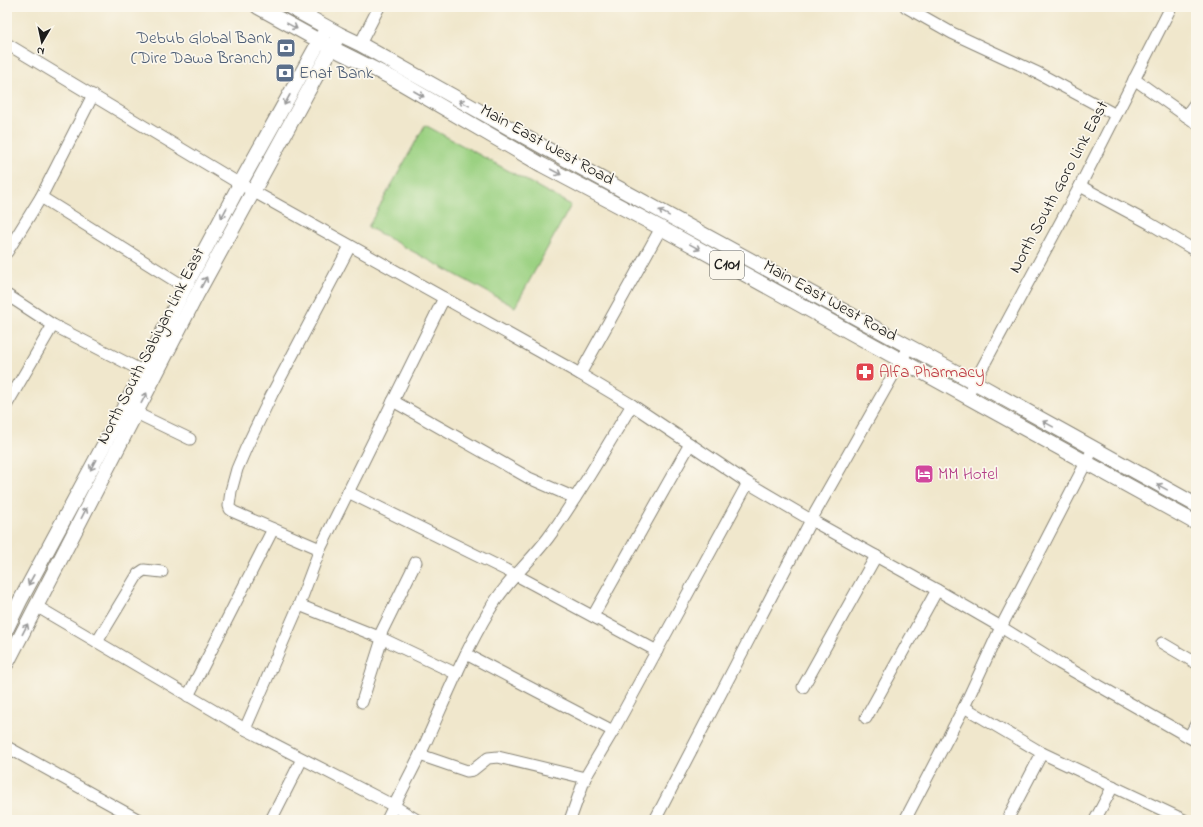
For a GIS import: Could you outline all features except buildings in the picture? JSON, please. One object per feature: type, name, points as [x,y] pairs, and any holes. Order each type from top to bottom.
[{"type":"main road","name":"Main East West Road","points":[[258,7],[326,44],[399,74],[544,148],[909,346],[1196,505]]},
{"type":"main road","name":"Main East West Road","points":[[290,7],[360,44],[399,74],[536,162],[661,228],[1196,523]]},
{"type":"main road","points":[[326,44],[333,31]]},
{"type":"main road","name":"North South Sabiyan Link East","points":[[7,663],[136,413],[149,375],[185,286],[240,184],[326,44]]},
{"type":"main road","name":"North South Sabiyan Link East","points":[[7,628],[20,601],[149,375],[196,296],[253,190],[326,44]]},
{"type":"main road","points":[[536,162],[544,148]]},
{"type":"main road","points":[[613,203],[621,189]]},
{"type":"main road","points":[[680,239],[687,226]]},
{"type":"street","points":[[360,44],[379,7]]},
{"type":"street","points":[[906,7],[952,33],[1038,73],[1116,116]]},
{"type":"street","name":"North South Goro Link East","points":[[967,396],[1080,186],[1171,7]]},
{"type":"street","points":[[9,49],[93,95],[240,184],[580,374],[632,405],[748,483],[937,590],[1059,663],[1193,739],[1196,724]]},
{"type":"street","points":[[1134,79],[1196,123]]},
{"type":"street","points":[[7,252],[41,197],[93,95]]},
{"type":"street","points":[[1186,116],[1196,102]]},
{"type":"street","points":[[1080,186],[1149,223],[1196,251]]},
{"type":"street","points":[[41,197],[185,286]]},
{"type":"street","points":[[580,374],[661,228]]},
{"type":"street","points":[[320,549],[230,509],[229,506],[231,491],[237,469],[246,448],[350,246]]},
{"type":"street","points":[[7,296],[53,324],[149,375]]},
{"type":"street","points":[[245,729],[299,605],[320,549],[444,298]]},
{"type":"street","points":[[7,404],[53,324]]},
{"type":"street","points":[[655,820],[811,520],[909,346]]},
{"type":"street","points":[[393,401],[529,478],[575,498]]},
{"type":"street","points":[[387,820],[420,755],[466,654],[489,611],[504,588],[543,544],[575,498],[632,405]]},
{"type":"street","points":[[136,413],[190,439]]},
{"type":"street","points":[[594,616],[690,444]]},
{"type":"street","points":[[905,820],[964,707],[1001,627],[1093,449]]},
{"type":"street","points":[[570,820],[584,778],[613,730],[657,651],[748,483]]},
{"type":"street","points":[[348,492],[516,575],[657,651]]},
{"type":"street","points":[[188,696],[272,528]]},
{"type":"street","points":[[803,687],[876,556]]},
{"type":"street","points":[[362,702],[381,638],[416,562]]},
{"type":"street","points":[[97,642],[138,574],[144,570],[162,572]]},
{"type":"street","points":[[866,718],[937,590]]},
{"type":"street","points":[[299,605],[381,638],[457,674]]},
{"type":"street","points":[[36,606],[245,729],[394,806],[417,820]]},
{"type":"street","points":[[1162,643],[1196,663]]},
{"type":"street","points":[[466,654],[613,730]]},
{"type":"street","points":[[964,707],[1042,753],[1184,820]]},
{"type":"street","points":[[7,746],[139,820]]},
{"type":"street","points":[[1007,820],[1042,753]]},
{"type":"street","points":[[420,755],[467,771],[473,770],[488,758],[498,758],[584,778]]},
{"type":"street","points":[[271,820],[302,759]]},
{"type":"street","points":[[1095,820],[1112,786]]},
{"type":"green space","points":[[425,125],[571,205],[515,307],[368,227]]},
{"type":"place","name":"Debub Global Bank (Dire Dawa Branch)","points":[[286,48]]},
{"type":"place","name":"Enat Bank","points":[[285,73]]},
{"type":"place","name":"Alfa Pharmacy","points":[[865,372]]},
{"type":"place","name":"MM Hotel","points":[[924,474]]}]
